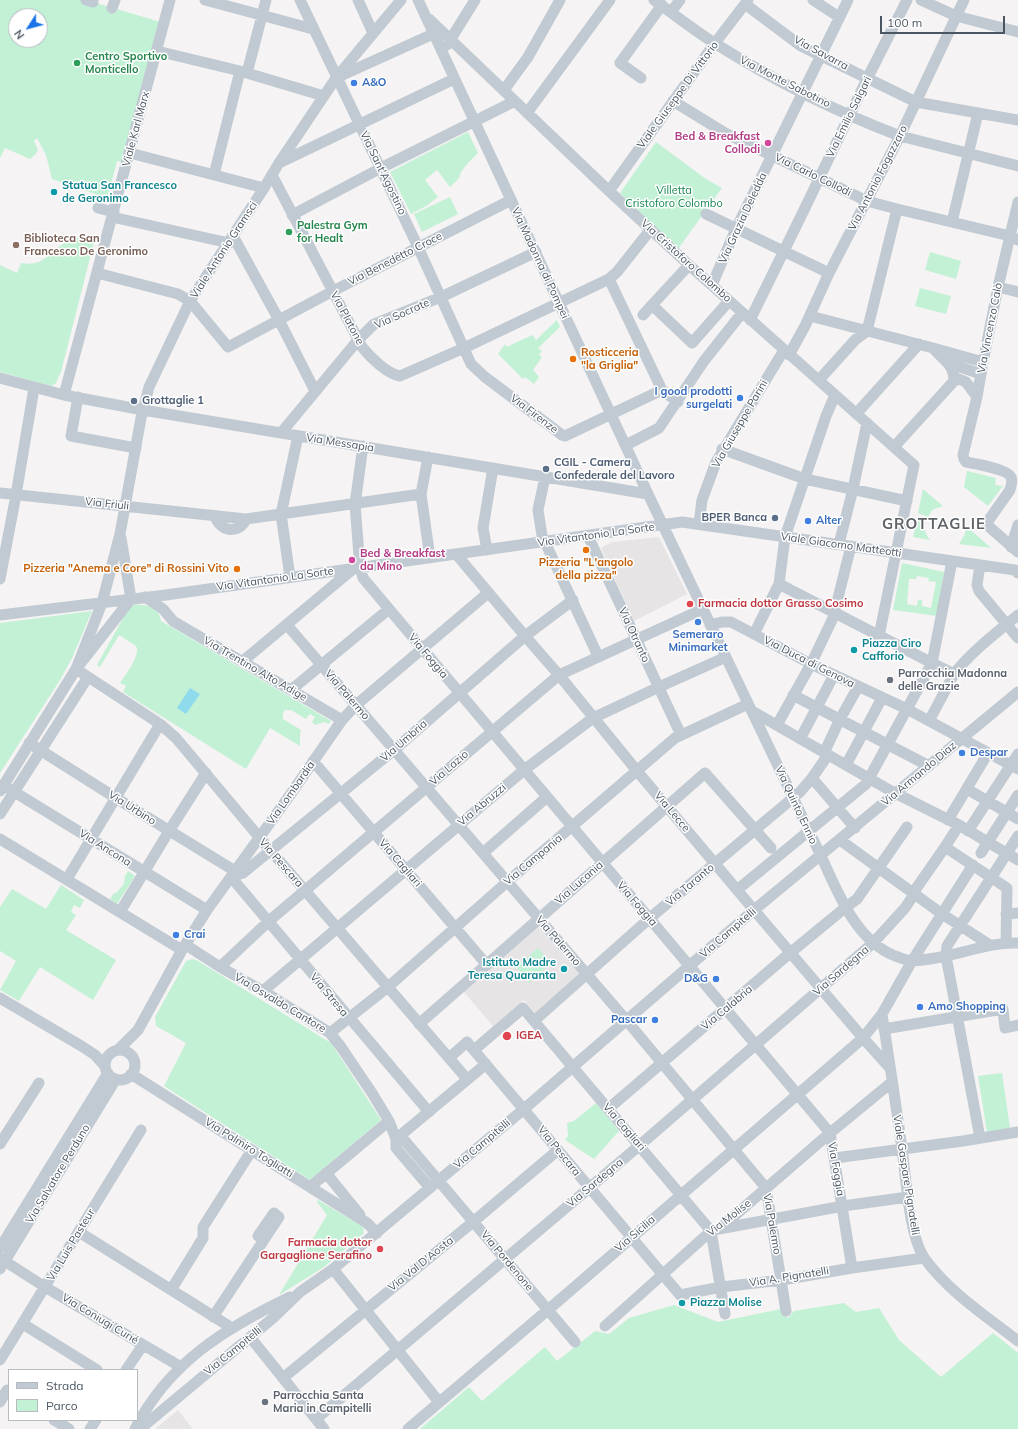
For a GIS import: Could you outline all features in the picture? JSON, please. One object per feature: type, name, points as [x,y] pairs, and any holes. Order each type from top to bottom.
[{"type":"street","points":[[86,0],[93,2],[94,0]]},
{"type":"street","name":"Viale Karl Marx","points":[[64,395],[170,0]]},
{"type":"street","points":[[205,0],[313,28]]},
{"type":"street","points":[[214,175],[266,0]]},
{"type":"street","name":"Via Sant'Agostino","points":[[300,0],[336,78],[381,168],[464,348]]},
{"type":"street","points":[[358,0],[374,33]]},
{"type":"street","name":"Viale Antonio Gramsci","points":[[76,669],[102,602],[120,534],[124,506],[149,387],[190,301],[336,78],[401,0]]},
{"type":"street","points":[[418,0],[424,14],[441,37]]},
{"type":"street","points":[[336,78],[441,37],[475,0]]},
{"type":"street","points":[[504,90],[528,57],[560,0]]},
{"type":"street","points":[[527,113],[610,0]]},
{"type":"street","points":[[671,12],[680,0]]},
{"type":"street","points":[[813,0],[839,17]]},
{"type":"street","name":"Via Grazia Deledda","points":[[712,285],[736,229],[848,0]]},
{"type":"street","name":"Via Emilio Salgari","points":[[626,445],[660,428],[704,361],[746,317],[784,252],[868,77],[907,0]]},
{"type":"street","points":[[922,0],[956,16],[1018,32]]},
{"type":"street","name":"Via Antonio Fogazzaro","points":[[786,352],[810,316],[829,273],[900,136],[964,0]]},
{"type":"street","name":"Via Savarra","points":[[746,2],[801,46],[868,77],[916,102],[1018,120]]},
{"type":"street","name":"Viale Giuseppe Di Vittorio","points":[[609,191],[746,2]]},
{"type":"street","points":[[641,78],[620,63],[658,3]]},
{"type":"street","name":"Via Monte Sabotino","points":[[658,3],[715,43],[762,72],[802,93],[900,136],[1018,166]]},
{"type":"street","name":"Via Madonna di Pompei","points":[[441,37],[441,51],[663,525]]},
{"type":"street","name":"Via Cristoforo Colombo","points":[[441,37],[504,90],[609,191],[746,317],[914,465],[907,501]]},
{"type":"street","points":[[157,51],[244,72],[324,96]]},
{"type":"street","points":[[279,163],[454,79]]},
{"type":"street","points":[[292,215],[381,168],[515,101]]},
{"type":"street","name":"Via Carlo Collodi","points":[[673,101],[725,133],[867,201],[1014,238]]},
{"type":"street","points":[[952,222],[978,113]]},
{"type":"street","points":[[130,153],[264,188]]},
{"type":"street","name":"Via Platone","points":[[272,175],[358,340],[367,353],[391,374],[400,376],[464,348],[609,279]]},
{"type":"street","name":"Via Benedetto Croce","points":[[190,301],[228,348],[333,291],[511,200]]},
{"type":"street","name":"Via Vincenzo Calò","points":[[1005,472],[966,462],[963,455],[977,397],[998,287],[1014,238],[1018,202]]},
{"type":"street","points":[[98,208],[113,214],[231,239],[279,320],[315,391]]},
{"type":"street","points":[[818,380],[855,340],[868,331],[897,209]]},
{"type":"street","points":[[706,214],[829,273]]},
{"type":"street","points":[[650,229],[617,272],[609,279],[662,390],[678,402]]},
{"type":"street","name":"Via Socrate","points":[[281,433],[358,340],[374,324],[441,297],[536,252]]},
{"type":"street","points":[[643,315],[689,265]]},
{"type":"street","points":[[97,273],[178,294],[190,301]]},
{"type":"street","points":[[998,287],[1018,292]]},
{"type":"street","points":[[652,305],[692,343],[729,301]]},
{"type":"street","points":[[810,316],[983,362]]},
{"type":"street","points":[[856,414],[919,344]]},
{"type":"street","name":"Via Firenze","points":[[464,348],[471,364],[485,377],[565,436],[662,390]]},
{"type":"street","points":[[933,348],[952,368],[954,381]]},
{"type":"street","name":"Via Giuseppe Parini","points":[[699,524],[702,500],[722,449],[786,352]]},
{"type":"street","points":[[948,363],[981,374]]},
{"type":"street","name":"Via Messapia","points":[[0,378],[64,395],[143,410],[648,494]]},
{"type":"street","points":[[894,447],[954,381],[959,379],[966,382],[977,397]]},
{"type":"street","points":[[0,579],[34,388]]},
{"type":"street","points":[[754,634],[779,584],[785,537],[826,416],[835,395]]},
{"type":"street","points":[[78,397],[71,436],[136,448]]},
{"type":"street","points":[[839,544],[853,489],[867,423]]},
{"type":"street","points":[[290,577],[281,514],[298,436]]},
{"type":"street","points":[[243,661],[323,594],[357,568],[355,504],[363,446]]},
{"type":"street","points":[[722,449],[805,479],[907,501],[879,636]]},
{"type":"street","points":[[428,457],[421,494],[430,558]]},
{"type":"street","points":[[487,550],[483,528],[493,468]]},
{"type":"street","points":[[1005,472],[1014,474],[1018,473]]},
{"type":"street","points":[[1005,472],[1010,476],[1012,484],[1010,490],[986,524],[1016,551]]},
{"type":"street","points":[[545,477],[538,510],[544,542],[573,600],[598,656]]},
{"type":"street","name":"Via Friuli","points":[[0,492],[16,495],[246,519],[421,494]]},
{"type":"street","name":"Viale Giacomo Matteotti","points":[[663,525],[682,522],[699,524],[1016,571]]},
{"type":"street","name":"Via Vitantonio La Sorte","points":[[0,616],[663,525]]},
{"type":"street","name":"Via Quinto Ennio","points":[[663,525],[808,831],[846,907],[859,927],[873,943],[885,952],[912,961],[946,956],[1006,942],[1018,943]]},
{"type":"street","points":[[1016,571],[1012,565],[1012,560],[1016,551],[1018,525]]},
{"type":"street","name":"Viale Antonio Gramsci","points":[[2,788],[76,669],[131,599],[120,534]]},
{"type":"street","name":"Via Otranto","points":[[588,536],[681,735]]},
{"type":"street","points":[[777,725],[811,664],[835,613],[851,546]]},
{"type":"street","name":"Via Lecce","points":[[456,554],[559,675],[714,864],[890,1068]]},
{"type":"street","points":[[737,890],[866,784],[932,663],[952,561]]},
{"type":"street","points":[[980,565],[977,585],[979,591],[1018,638]]},
{"type":"street","name":"Via Foggia","points":[[357,568],[363,578],[422,649],[830,1133],[852,1268]]},
{"type":"street","points":[[320,573],[323,594]]},
{"type":"street","points":[[779,584],[954,674]]},
{"type":"street","name":"Via Lombardia","points":[[132,1056],[138,1030],[184,947],[207,910],[342,720],[356,705],[488,593]]},
{"type":"street","points":[[167,594],[169,616]]},
{"type":"street","name":"Via Trentino Alto Adige","points":[[146,597],[163,609],[178,624],[342,720]]},
{"type":"street","name":"Via Umbria","points":[[233,874],[243,873],[342,794],[525,636],[573,600]]},
{"type":"street","points":[[291,690],[389,609]]},
{"type":"street","name":"Via Lazio","points":[[220,967],[269,922],[373,832],[427,788],[491,731],[559,675],[703,609]]},
{"type":"street","points":[[929,721],[954,674],[980,646],[1018,614]]},
{"type":"street","name":"Via Duca di Genova","points":[[710,625],[722,622],[731,622],[811,664],[906,709],[1014,767]]},
{"type":"street","name":"Via Palermo","points":[[287,625],[627,1021],[766,1188],[786,1311]]},
{"type":"street","name":"Via Abruzzi","points":[[263,991],[458,824],[524,770],[593,718],[726,657]]},
{"type":"street","name":"Via Pescara","points":[[76,669],[160,724],[176,738],[305,891],[468,1080]]},
{"type":"street","points":[[800,739],[834,675]]},
{"type":"street","points":[[0,814],[88,677]]},
{"type":"street","name":"Via Taranto","points":[[534,1021],[650,918],[792,797],[800,792],[812,778],[826,754],[840,719],[858,687]]},
{"type":"street","name":"Via Armando Diaz","points":[[821,856],[1018,692]]},
{"type":"street","points":[[793,695],[929,766]]},
{"type":"street","points":[[846,765],[882,698]]},
{"type":"street","points":[[750,708],[800,739],[896,794],[963,828],[1018,860]]},
{"type":"street","name":"Via Campania","points":[[330,1033],[388,987],[455,927],[675,738],[750,708]]},
{"type":"street","points":[[67,879],[160,724]]},
{"type":"street","name":"Via Urbino","points":[[29,743],[169,830],[233,874]]},
{"type":"street","points":[[948,820],[988,753]]},
{"type":"street","name":"Via Sardegna","points":[[316,1419],[640,1145],[873,943],[905,908],[945,847],[987,802],[1014,767],[1018,754]]},
{"type":"street","name":"Via Cagliari","points":[[313,761],[487,965]]},
{"type":"street","name":"Via Lucania","points":[[419,1024],[705,772],[754,829]]},
{"type":"street","points":[[120,912],[169,830],[206,773]]},
{"type":"street","points":[[812,778],[855,828]]},
{"type":"street","name":"Via Ancona","points":[[2,788],[14,791],[207,910]]},
{"type":"street","points":[[967,789],[1018,819]]},
{"type":"street","points":[[981,853],[1018,795]]},
{"type":"street","points":[[483,853],[547,797]]},
{"type":"street","name":"Via Calabria","points":[[608,1109],[790,953],[857,899],[906,827]]},
{"type":"street","points":[[754,829],[771,848]]},
{"type":"street","points":[[980,1138],[946,956],[947,946],[1018,836]]},
{"type":"street","name":"Via Osvaldo Cantore","points":[[0,839],[120,912],[263,991],[330,1033],[372,1093],[389,1121],[396,1139]]},
{"type":"street","points":[[840,840],[942,914],[990,945]]},
{"type":"street","points":[[945,847],[1007,888],[1006,942]]},
{"type":"street","name":"Via Campitelli","points":[[140,1429],[274,1318],[300,1292],[333,1269],[377,1233],[627,1021],[754,910],[821,856]]},
{"type":"street","name":"Via Sicilia","points":[[408,1429],[863,1038],[882,1014],[912,961],[973,865]]},
{"type":"street","name":"Via Stresa","points":[[233,874],[269,922],[349,1019],[429,1112]]},
{"type":"street","points":[[1006,914],[1018,913]]},
{"type":"street","points":[[0,998],[95,1055],[110,1073],[125,1079],[133,1071],[134,1063],[132,1056],[126,1051],[106,1053],[83,1047]]},
{"type":"street","name":"Via Cagliari","points":[[474,1050],[523,1008],[681,1194],[715,1230],[725,1314]]},
{"type":"street","points":[[884,1029],[1003,1009],[1005,1028],[1018,1025]]},
{"type":"street","name":"Viale Gaspare Pignatelli","points":[[882,1014],[908,1197],[915,1237],[919,1250],[945,1282],[1018,1341]]},
{"type":"street","name":"Via Lombardia","points":[[115,1051],[138,1030]]},
{"type":"street","points":[[449,1058],[467,1042],[474,1050]]},
{"type":"street","name":"Via Pescara","points":[[474,1050],[663,1275]]},
{"type":"street","points":[[110,1073],[106,1059],[115,1051]]},
{"type":"street","points":[[396,1139],[486,1064]]},
{"type":"street","name":"Via Salvatore Perduno","points":[[0,1248],[110,1073]]},
{"type":"street","name":"Via Salvatore Perduno","points":[[2,1262],[110,1073]]},
{"type":"street","name":"Via Palmiro Togliatti","points":[[131,1074],[367,1223]]},
{"type":"street","name":"Via Molise","points":[[605,1326],[715,1230],[892,1082]]},
{"type":"street","points":[[0,1144],[40,1083]]},
{"type":"street","points":[[310,1187],[389,1121]]},
{"type":"street","name":"Via Luis Pasteur","points":[[0,1360],[142,1130]]},
{"type":"street","points":[[835,1158],[902,1150],[1018,1132]]},
{"type":"street","points":[[396,1139],[405,1141],[434,1184]]},
{"type":"street","points":[[171,1290],[203,1238],[203,1228],[252,1150]]},
{"type":"street","name":"Via Val D'Aosta","points":[[283,1378],[558,1150]]},
{"type":"street","name":"Via Palmiro Togliatti","points":[[326,1174],[377,1233]]},
{"type":"street","name":"Via Pordenone","points":[[434,1184],[473,1222],[575,1342]]},
{"type":"street","points":[[715,1230],[842,1206],[908,1197]]},
{"type":"street","points":[[79,1232],[230,1329],[239,1346]]},
{"type":"street","points":[[213,1317],[264,1240]]},
{"type":"street","name":"Via A. Pignatelli","points":[[663,1275],[680,1294],[924,1258]]},
{"type":"street","name":"Via Coniugi Curié","points":[[2,1262],[181,1367]]},
{"type":"street","points":[[333,1269],[439,1402]]},
{"type":"street","points":[[135,1429],[149,1404],[181,1367],[215,1338],[258,1312],[300,1292]]},
{"type":"street","points":[[23,1324],[95,1369]]},
{"type":"street","points":[[250,1337],[324,1429]]},
{"type":"street","points":[[127,1369],[143,1345]]},
{"type":"street","points":[[0,1402],[5,1390]]},
{"type":"street","points":[[56,1421],[69,1429]]},
{"type":"shaded area","points":[[659,537],[687,594],[634,621],[601,548],[612,542]]},
{"type":"shaded area","points":[[537,926],[580,975],[535,1013],[524,1000],[493,1026],[463,991]]},
{"type":"shaded area","points":[[178,1410],[193,1429],[155,1429]]},
{"type":"green space","name":"Centro Sportivo Monticello","points":[[0,0],[86,0],[164,23],[127,163],[117,161],[107,199],[98,203],[95,194],[52,179],[46,155],[37,138],[34,141],[38,150],[30,159],[5,148],[0,158]]},
{"type":"green space","points":[[468,132],[478,153],[467,164],[461,172],[459,178],[450,187],[437,170],[425,180],[438,197],[426,206],[411,214],[390,172]]},
{"type":"green space","name":"Villetta Cristoforo Colombo","points":[[656,142],[706,179],[722,188],[678,249],[620,193]]},
{"type":"green space","points":[[450,197],[458,214],[422,232],[414,214]]},
{"type":"green space","points":[[88,236],[95,238],[61,372],[56,383],[51,386],[0,372],[0,265],[17,273],[21,263],[28,264],[40,261],[66,242]]},
{"type":"green space","points":[[930,252],[961,261],[956,279],[925,270]]},
{"type":"green space","points":[[920,288],[951,296],[946,314],[915,306]]},
{"type":"green space","points":[[557,320],[560,327],[538,348],[542,351],[539,355],[542,357],[533,370],[539,377],[534,384],[525,377],[523,379],[498,354],[505,344],[507,347],[533,335],[536,340]]},
{"type":"green space","points":[[967,471],[996,478],[995,485],[1003,486],[988,506],[964,487]]},
{"type":"green space","points":[[923,489],[943,506],[932,510],[928,517],[918,513]]},
{"type":"green space","points":[[918,516],[926,519],[925,530],[930,540],[913,537]]},
{"type":"green space","points":[[965,525],[991,548],[959,544],[965,534]]},
{"type":"green space","points":[[902,563],[944,572],[937,616],[893,610]],"holes":[[[917,576],[929,578],[928,581],[936,582],[931,608],[922,606],[922,600],[918,600],[917,606],[907,604],[909,579],[916,579]]]},
{"type":"green space","points":[[131,604],[150,606],[154,608],[157,611],[161,621],[331,721],[329,724],[324,722],[315,725],[312,722],[315,717],[310,714],[306,719],[291,710],[285,710],[283,713],[283,719],[301,730],[300,746],[270,728],[246,769],[123,692],[126,686],[120,683],[135,659],[137,650],[136,646],[119,635],[100,667],[97,665]]},
{"type":"green space","points":[[92,611],[72,658],[60,680],[0,773],[0,623]]},
{"type":"green space","points":[[128,871],[135,876],[117,904],[110,899],[123,885],[124,878]]},
{"type":"green space","points":[[61,885],[84,900],[80,908],[74,905],[71,912],[76,915],[66,930],[116,960],[93,1000],[40,967],[19,1001],[0,990],[16,961],[0,951],[0,907],[12,889],[46,909]]},
{"type":"green space","points":[[538,948],[551,963],[529,983],[516,967]]},
{"type":"green space","points":[[193,959],[331,1043],[381,1120],[310,1180],[164,1086],[186,1043],[156,1026],[155,1017],[186,961]]},
{"type":"green space","points":[[1002,1073],[1010,1128],[987,1132],[978,1076]]},
{"type":"green space","points":[[596,1103],[619,1131],[594,1159],[565,1140],[568,1136],[567,1123],[574,1121]]},
{"type":"green space","points":[[318,1200],[363,1227],[364,1233],[324,1267],[279,1295],[327,1215],[317,1202]]},
{"type":"green space","points":[[844,1303],[856,1312],[879,1308],[899,1340],[941,1377],[993,1333],[1018,1353],[1018,1429],[420,1429],[469,1387],[482,1401],[545,1347],[557,1361],[595,1331],[609,1334],[629,1318],[674,1305],[718,1322],[781,1309],[788,1318],[794,1311]]},
{"type":"water","points":[[190,688],[200,694],[186,714],[177,708]]},
{"type":"place","name":"Centro Sportivo Monticello","points":[[77,63]]},
{"type":"place","name":"A&O","points":[[354,83]]},
{"type":"place","name":"Bed & Breakfast Collodi","points":[[768,143]]},
{"type":"place","name":"Statua San Francesco de Geronimo","points":[[54,192]]},
{"type":"place","name":"Palestra Gym for Healt","points":[[289,232]]},
{"type":"place","name":"Biblioteca San Francesco De Geronimo","points":[[16,245]]},
{"type":"place","name":"Rosticceria \"la Griglia\"","points":[[573,359]]},
{"type":"place","name":"I good prodotti surgelati","points":[[740,398]]},
{"type":"place","name":"Grottaglie 1","points":[[134,401]]},
{"type":"place","name":"CGIL - Camera Confederale del Lavoro","points":[[546,469]]},
{"type":"place","name":"BPER Banca","points":[[775,518]]},
{"type":"place","name":"Alter","points":[[808,521]]},
{"type":"place","name":"Pizzeria \"L'angolo della pizza\"","points":[[586,550]]},
{"type":"place","name":"Bed & Breakfast da Mino","points":[[352,560]]},
{"type":"place","name":"Pizzeria \"Anema e Core\" di Rossini Vito","points":[[237,569]]},
{"type":"place","name":"Farmacia dottor Grasso Cosimo","points":[[690,604]]},
{"type":"place","name":"Semeraro Minimarket","points":[[698,622]]},
{"type":"place","name":"Piazza Ciro Cafforio","points":[[854,650]]},
{"type":"place","name":"Parrocchia Madonna delle Grazie","points":[[890,680]]},
{"type":"place","name":"Despar","points":[[962,753]]},
{"type":"place","name":"Crai","points":[[176,935]]},
{"type":"place","name":"Istituto Madre Teresa Quaranta","points":[[564,969]]},
{"type":"place","name":"D&G","points":[[716,979]]},
{"type":"place","name":"Amo Shopping","points":[[920,1007]]},
{"type":"place","name":"Pascar","points":[[655,1020]]},
{"type":"place","name":"IGEA","points":[[507,1036]]},
{"type":"place","name":"Farmacia dottor Gargaglione Serafino","points":[[380,1249]]},
{"type":"place","name":"Piazza Molise","points":[[682,1303]]},
{"type":"place","name":"Parrocchia Santa Maria in Campitelli","points":[[265,1402]]},
{"type":"district","name":"GROTTAGLIE","points":[[934,524]]}]
